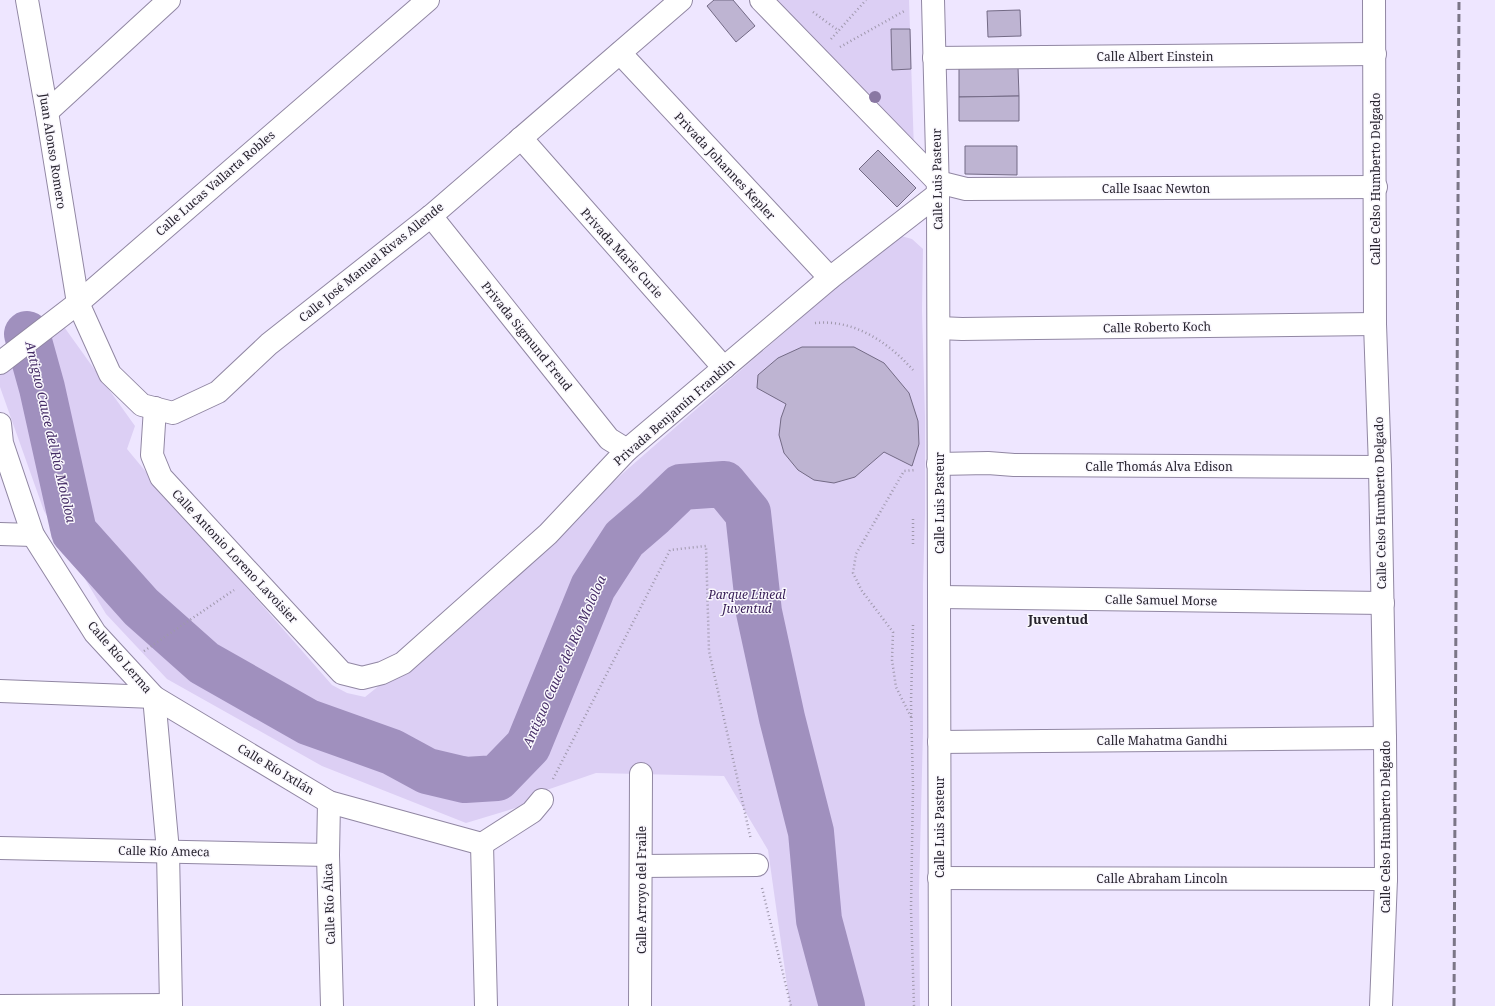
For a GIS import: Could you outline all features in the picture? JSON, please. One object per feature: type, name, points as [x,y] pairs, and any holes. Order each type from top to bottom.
[{"type":"street","name":"Juan Alonso Romero","points":[[27,0],[78,303]]},
{"type":"street","points":[[47,112],[169,0]]},
{"type":"street","name":"Calle Lucas Vallarta Robles","points":[[0,363],[78,303],[428,0]]},
{"type":"street","name":"Calle José Manuel Rivas Allende","points":[[78,303],[110,374],[142,405],[173,413],[218,392],[269,344],[431,216],[681,0]]},
{"type":"street","points":[[761,0],[938,188]]},
{"type":"street","name":"Calle Luis Pasteur","points":[[933,0],[938,188],[939,328],[938,464],[940,597],[940,1006]]},
{"type":"street","name":"Calle Celso Humberto Delgado","points":[[1374,0],[1376,187],[1375,324],[1383,603],[1386,879],[1380,1006]]},
{"type":"street","name":"Privada Johannes Kepler","points":[[620,53],[830,278]]},
{"type":"street","name":"Calle Albert Einstein","points":[[934,58],[1375,54]]},
{"type":"street","name":"Privada Marie Curie","points":[[520,138],[724,368]]},
{"type":"street","name":"Calle Isaac Newton","points":[[938,188],[1376,187]]},
{"type":"street","name":"Privada Benjamín Franklin","points":[[362,678],[382,673],[403,663],[548,534],[628,450],[938,188]]},
{"type":"street","name":"Privada Sigmund Freud","points":[[431,216],[609,439],[628,450]]},
{"type":"street","name":"Calle Roberto Koch","points":[[939,328],[962,329],[1375,324]]},
{"type":"street","name":"Calle Antonio Loreno Lavoisier","points":[[155,408],[152,455],[162,477],[342,673],[362,678]]},
{"type":"street","name":"Calle Río Lerma","points":[[0,424],[2,443],[33,535],[95,633],[154,697],[168,852],[170,1006]]},
{"type":"street","name":"Calle Thomás Alva Edison","points":[[938,464],[988,463],[1022,465],[1380,468]]},
{"type":"street","points":[[0,534],[33,535]]},
{"type":"street","name":"Calle Samuel Morse","points":[[940,597],[1383,603]]},
{"type":"street","name":"Calle Río Ixtlán","points":[[0,691],[154,697],[329,802],[482,844]]},
{"type":"street","name":"Calle Mahatma Gandhi","points":[[939,742],[1385,738]]},
{"type":"street","name":"Calle Arroyo del Fraile","points":[[640,1006],[641,774]]},
{"type":"street","points":[[486,1006],[482,844],[532,812],[542,800]]},
{"type":"street","name":"Calle Río Álica","points":[[329,802],[328,855],[332,1006]]},
{"type":"street","name":"Calle Río Ameca","points":[[0,848],[328,855]]},
{"type":"street","points":[[641,866],[757,865]]},
{"type":"street","name":"Calle Abraham Lincoln","points":[[939,878],[1386,879]]},
{"type":"street","points":[[0,1006],[170,1006]]},
{"type":"path","points":[[830,40],[866,0]]},
{"type":"path","points":[[837,48],[906,10]]},
{"type":"path","points":[[813,12],[839,31]]},
{"type":"path","points":[[912,720],[896,687],[892,660],[893,632],[862,591],[853,574],[856,554],[904,471],[916,470]]},
{"type":"path","points":[[542,800],[670,550],[706,546],[709,651],[757,865],[791,1006]]},
{"type":"path","points":[[148,648],[238,588]]},
{"type":"green space","points":[[774,0],[909,0],[914,151]]},
{"type":"green space","name":"Parque Lineal Juventud","points":[[901,236],[912,239],[923,249],[922,311],[925,417],[925,515],[923,584],[923,732],[919,891],[920,1006],[790,1006],[768,850],[724,776],[596,773],[535,794],[522,806],[466,823],[322,766],[167,679],[106,614],[44,511],[0,387],[0,370],[62,324],[135,426],[127,449],[332,685],[347,693],[365,697],[456,624],[563,529],[622,474],[890,240]]},
{"type":"building","points":[[714,0],[733,0],[755,26],[736,42],[707,6]]},
{"type":"building","points":[[1020,10],[1021,36],[988,37],[987,11]]},
{"type":"building","points":[[891,29],[910,29],[911,69],[892,70]]},
{"type":"building","points":[[1018,67],[1019,96],[959,97],[959,68]]},
{"type":"building","points":[[1019,96],[1019,121],[959,121],[959,97]]},
{"type":"building","points":[[965,146],[1017,146],[1017,175],[965,174]]},
{"type":"building","points":[[878,150],[916,188],[897,207],[859,169]]},
{"type":"building","points":[[802,347],[854,347],[884,363],[909,393],[918,421],[919,444],[912,466],[884,452],[855,477],[834,483],[814,480],[798,470],[784,453],[779,435],[781,418],[786,404],[757,388],[758,375],[778,358]]},
{"type":"waterway","name":"Antiguo Cauce del Río Mololoa","points":[[27,334],[42,388],[74,532],[141,607],[204,663],[308,722],[392,752],[427,771],[465,780],[497,778],[528,746],[593,587],[624,539],[681,487],[724,484],[748,513],[759,612],[782,718],[811,832],[819,920],[842,1006]]},
{"type":"railway","points":[[1454,1006],[1459,0]]},
{"type":"district","name":"Juventud","points":[[1058,619]]}]
